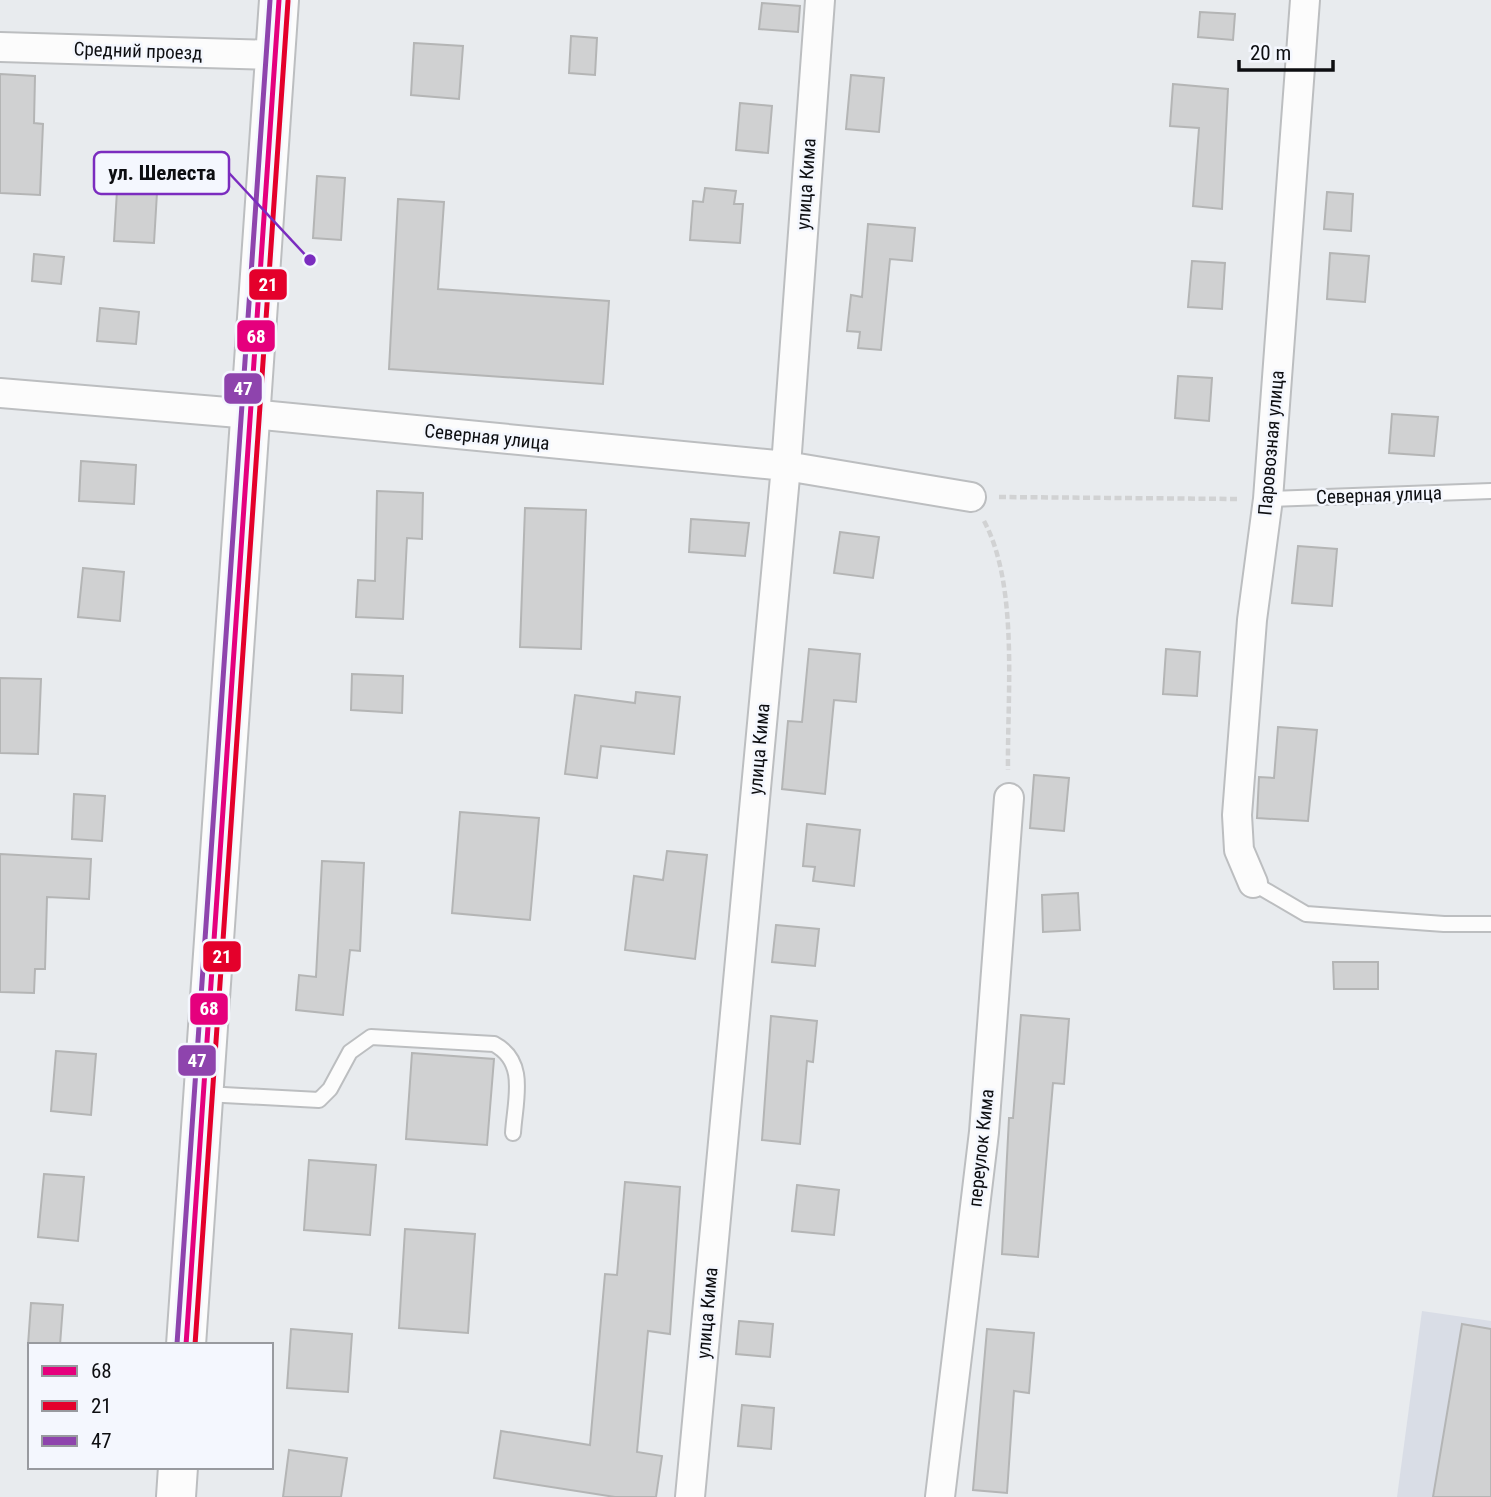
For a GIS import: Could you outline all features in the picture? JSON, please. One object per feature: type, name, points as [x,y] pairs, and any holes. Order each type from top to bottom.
[{"type":"main road","points":[[186,1343],[279,0]]},
{"type":"main road","points":[[176,1497],[178,1469]]},
{"type":"street","name":"улица Кима","points":[[690,1497],[786,466],[820,0]]},
{"type":"street","name":"Паровозная улица","points":[[1253,883],[1239,850],[1237,815],[1252,620],[1268,499],[1305,0]]},
{"type":"street","name":"Средний проезд","points":[[0,47],[276,55]]},
{"type":"street","name":"Северная улица","points":[[0,393],[251,414],[786,466],[971,497]]},
{"type":"street","name":"переулок Кима","points":[[940,1497],[984,1132],[1009,798]]},
{"type":"lane","name":"Северная улица","points":[[1268,499],[1491,491]]},
{"type":"lane","points":[[1253,883],[1306,914],[1444,924],[1491,924]]},
{"type":"lane","points":[[204,1094],[319,1100],[330,1089],[350,1052],[371,1037],[494,1044],[506,1050],[517,1069],[513,1133]]},
{"type":"path","points":[[1009,798],[1007,595],[990,533],[971,497],[1268,499]]},
{"type":"shaded area","points":[[1422,1311],[1491,1321],[1491,1497],[1397,1497]]},
{"type":"building","points":[[762,3],[800,6],[798,32],[759,29]]},
{"type":"building","points":[[1200,12],[1235,14],[1233,40],[1198,37]]},
{"type":"building","points":[[571,36],[597,38],[595,75],[569,73]]},
{"type":"building","points":[[414,43],[463,46],[459,99],[411,95]]},
{"type":"building","points":[[0,74],[35,76],[34,123],[43,124],[40,195],[0,193]]},
{"type":"building","points":[[851,75],[884,78],[879,132],[846,129]]},
{"type":"building","points":[[1173,84],[1228,89],[1222,209],[1193,206],[1199,128],[1170,126]]},
{"type":"building","points":[[740,103],[772,106],[768,153],[736,150]]},
{"type":"building","points":[[119,157],[159,159],[154,243],[114,241]]},
{"type":"building","points":[[317,176],[345,178],[341,240],[313,238]]},
{"type":"building","points":[[705,188],[736,191],[734,204],[743,204],[740,243],[690,240],[693,201],[703,202]]},
{"type":"building","points":[[1327,192],[1353,194],[1351,231],[1324,229]]},
{"type":"building","points":[[398,199],[444,202],[438,289],[609,301],[603,384],[389,369]]},
{"type":"building","points":[[868,224],[915,228],[912,261],[890,259],[881,350],[858,348],[860,332],[847,331],[851,295],[862,297]]},
{"type":"building","points":[[1330,253],[1369,256],[1365,302],[1327,299]]},
{"type":"building","points":[[34,254],[64,257],[61,284],[32,281]]},
{"type":"building","points":[[1192,261],[1225,263],[1222,309],[1188,307]]},
{"type":"building","points":[[100,308],[139,312],[136,344],[97,341]]},
{"type":"building","points":[[1178,376],[1212,378],[1209,421],[1175,418]]},
{"type":"building","points":[[1392,414],[1438,417],[1434,456],[1389,453]]},
{"type":"building","points":[[81,461],[136,465],[134,504],[79,501]]},
{"type":"building","points":[[377,491],[423,493],[422,539],[407,538],[403,619],[356,617],[358,580],[375,581]]},
{"type":"building","points":[[525,508],[586,510],[581,649],[520,647]]},
{"type":"building","points":[[691,519],[749,523],[745,556],[689,552]]},
{"type":"building","points":[[840,532],[879,537],[873,578],[834,573]]},
{"type":"building","points":[[1298,546],[1337,549],[1332,606],[1292,603]]},
{"type":"building","points":[[83,568],[124,572],[120,621],[78,617]]},
{"type":"building","points":[[809,649],[860,654],[856,702],[834,700],[825,794],[782,789],[788,721],[802,722]]},
{"type":"building","points":[[1166,649],[1200,652],[1197,696],[1163,694]]},
{"type":"building","points":[[352,674],[403,676],[402,713],[351,710]]},
{"type":"building","points":[[0,678],[41,679],[38,754],[0,753]]},
{"type":"building","points":[[636,692],[680,697],[674,754],[601,746],[597,778],[565,774],[575,695],[635,703]]},
{"type":"building","points":[[1278,727],[1317,730],[1308,821],[1257,818],[1259,777],[1274,778]]},
{"type":"building","points":[[1034,775],[1069,778],[1064,831],[1030,828]]},
{"type":"building","points":[[74,794],[105,796],[102,841],[72,839]]},
{"type":"building","points":[[460,812],[539,818],[530,920],[452,913]]},
{"type":"building","points":[[807,824],[860,830],[854,886],[813,881],[815,867],[803,866]]},
{"type":"building","points":[[667,851],[707,855],[695,959],[625,950],[634,876],[663,880]]},
{"type":"building","points":[[0,854],[91,859],[89,899],[47,897],[45,969],[35,969],[34,993],[0,992]]},
{"type":"building","points":[[322,861],[364,863],[360,951],[350,950],[343,1015],[296,1010],[299,975],[316,977]]},
{"type":"building","points":[[1078,893],[1080,930],[1043,932],[1042,895]]},
{"type":"building","points":[[776,925],[819,929],[815,966],[772,962]]},
{"type":"building","points":[[1333,962],[1378,962],[1378,989],[1334,989]]},
{"type":"building","points":[[1021,1015],[1069,1019],[1064,1084],[1053,1083],[1038,1257],[1002,1254],[1009,1118],[1013,1118]]},
{"type":"building","points":[[771,1016],[817,1021],[813,1062],[807,1061],[800,1144],[762,1140]]},
{"type":"building","points":[[56,1051],[96,1054],[91,1115],[51,1111]]},
{"type":"building","points":[[412,1053],[494,1059],[487,1145],[406,1139]]},
{"type":"building","points":[[309,1160],[376,1165],[370,1235],[304,1230]]},
{"type":"building","points":[[44,1174],[84,1177],[78,1241],[38,1237]]},
{"type":"building","points":[[625,1182],[680,1187],[670,1334],[648,1331],[637,1452],[662,1456],[656,1497],[615,1497],[494,1478],[501,1431],[590,1445],[605,1274],[617,1275]]},
{"type":"building","points":[[797,1185],[839,1190],[834,1235],[792,1231]]},
{"type":"building","points":[[405,1229],[475,1234],[468,1333],[399,1328]]},
{"type":"building","points":[[31,1303],[63,1305],[60,1343],[28,1343]]},
{"type":"building","points":[[739,1321],[773,1324],[770,1357],[736,1354]]},
{"type":"building","points":[[1462,1324],[1491,1329],[1491,1497],[1433,1497]]},
{"type":"building","points":[[291,1329],[352,1334],[348,1392],[287,1388]]},
{"type":"building","points":[[987,1329],[1034,1333],[1029,1393],[1014,1391],[1007,1493],[973,1490]]},
{"type":"building","points":[[742,1405],[774,1408],[771,1449],[738,1446]]},
{"type":"building","points":[[289,1450],[347,1458],[341,1497],[283,1497]]},
{"type":"transit line","name":"47","points":[[177,1343],[270,0]]},
{"type":"transit line","name":"68","points":[[186,1343],[279,0]]},
{"type":"transit line","name":"21","points":[[195,1343],[288,1]]},
{"type":"place","name":"ул. Шелеста","points":[[310,260]]}]
